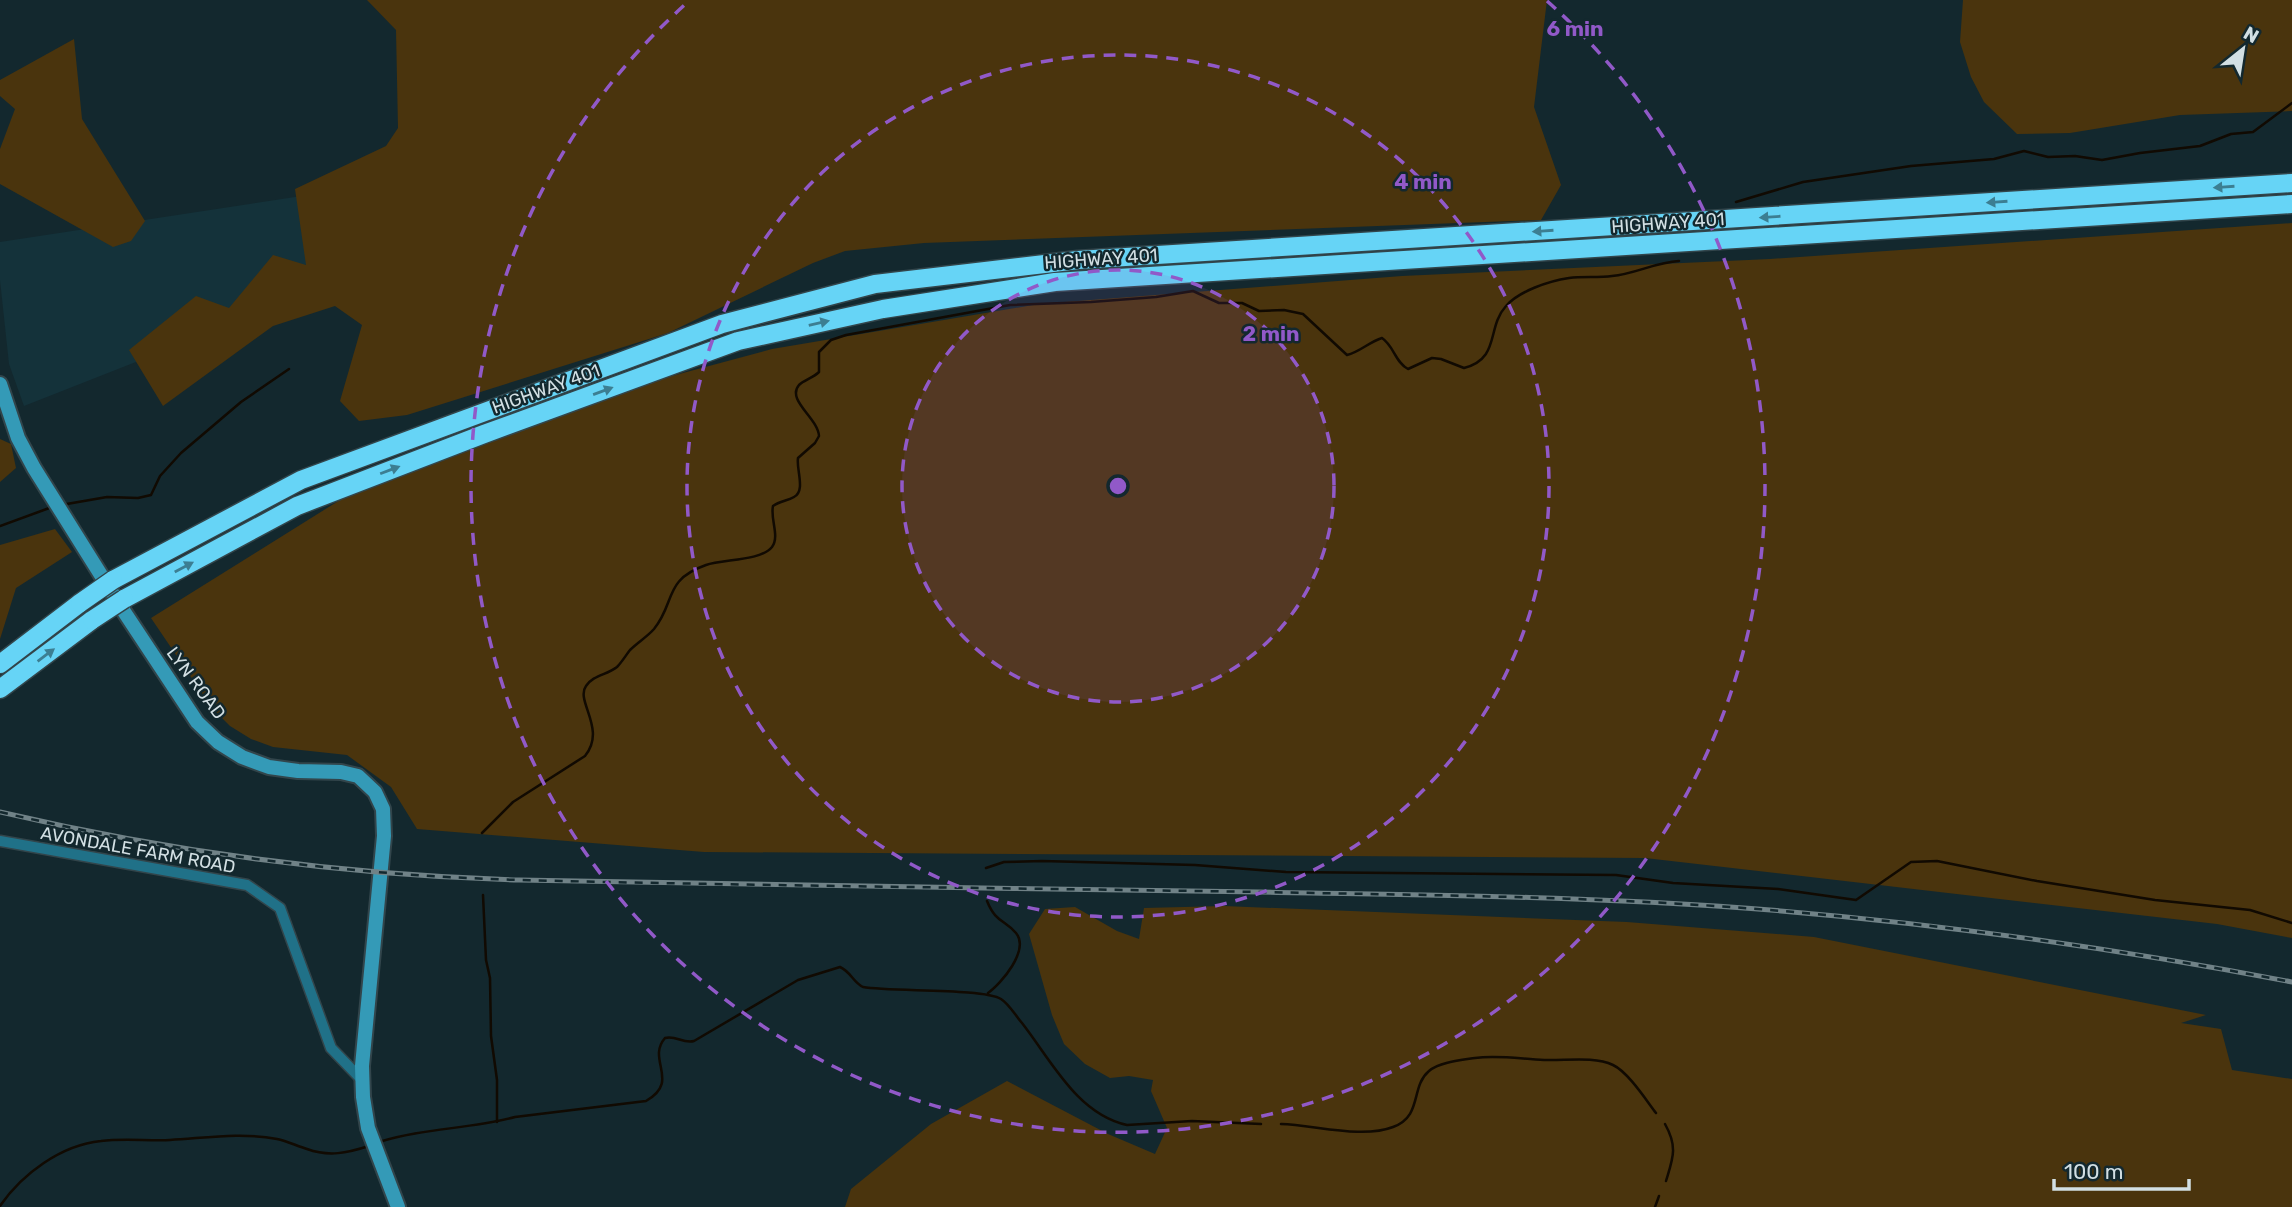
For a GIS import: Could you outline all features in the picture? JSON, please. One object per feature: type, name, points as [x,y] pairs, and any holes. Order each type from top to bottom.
[{"type":"highway","name":"HIGHWAY 401","points":[[0,664],[113,579],[302,480],[722,324],[875,284],[1078,260],[2292,183]]},
{"type":"highway","name":"HIGHWAY 401","points":[[0,689],[124,599],[297,506],[738,341],[883,309],[1055,282],[2292,204]]},
{"type":"main road","name":"LYN ROAD","points":[[0,384],[18,438],[34,468],[197,722],[218,741],[242,757],[269,767],[341,772],[358,776],[375,792],[383,809],[384,836],[362,1080],[368,1128],[398,1207]]},
{"type":"street","name":"AVONDALE FARM ROAD","points":[[0,841],[247,885],[280,908],[331,1048],[362,1080]]},
{"type":"shaded area","points":[[367,0],[1547,0],[1534,107],[1561,185],[1541,220],[924,243],[845,251],[813,263],[668,333],[407,415],[359,421],[340,401],[362,325],[335,306],[273,326],[163,406],[129,350],[196,296],[229,308],[273,255],[306,265],[295,189],[386,146],[398,128],[396,30]]},
{"type":"shaded area","points":[[1963,0],[2292,0],[2292,111],[2180,115],[2070,133],[2017,134],[1984,102],[1971,77],[1960,42]]},
{"type":"shaded area","points":[[74,39],[82,119],[145,221],[131,241],[113,247],[0,184],[0,149],[15,109],[0,96],[0,80]]},
{"type":"shaded area","points":[[400,181],[396,230],[240,321],[24,406],[9,364],[0,280],[0,242]]},
{"type":"shaded area","points":[[2292,223],[2292,938],[2217,924],[1645,858],[704,852],[417,829],[391,787],[347,755],[273,747],[251,739],[230,726],[212,708],[151,618],[348,495],[548,417],[642,384],[772,349],[1039,304],[1402,276],[1770,259]]},
{"type":"shaded area","points":[[0,439],[11,444],[16,468],[0,482]]},
{"type":"shaded area","points":[[55,529],[72,552],[16,588],[0,639],[0,545]]},
{"type":"shaded area","points":[[1224,906],[1627,922],[1814,937],[2206,1015],[2181,1023],[2221,1029],[2232,1070],[2292,1079],[2292,1207],[845,1207],[851,1189],[931,1124],[1007,1081],[1108,1134],[1155,1154],[1167,1128],[1151,1091],[1153,1080],[1129,1076],[1110,1078],[1085,1064],[1064,1044],[1052,1015],[1029,934],[1045,909],[1075,907],[1117,931],[1139,939],[1144,908]]},
{"type":"waterway","points":[[1736,202],[1803,182],[1911,166],[1994,159],[2024,151],[2048,157],[2075,156],[2102,160],[2200,146],[2231,134],[2253,132],[2292,103]]},
{"type":"waterway","points":[[482,833],[513,802],[585,756],[593,736],[584,699],[586,686],[617,667],[630,650],[654,629],[672,592],[683,578],[706,565],[759,555],[772,547],[775,538],[773,506],[798,494],[798,458],[819,436],[814,423],[799,403],[796,391],[801,383],[819,372],[819,352],[831,340],[1010,305],[1091,302],[1193,291],[1219,303],[1242,303],[1259,311],[1284,310],[1303,314],[1347,355],[1382,338],[1408,369],[1432,358],[1464,368],[1483,357],[1500,315],[1506,306],[1526,291],[1561,279],[1621,275],[1679,261]]},
{"type":"waterway","points":[[61,505],[107,497],[138,498],[151,495],[160,476],[181,453],[241,402],[289,369]]},
{"type":"waterway","points":[[0,526],[52,507]]},
{"type":"waterway","points":[[986,868],[1004,862],[1042,861],[1195,865],[1286,872],[1616,875],[1673,883],[1778,889],[1856,900],[1911,862],[1937,861],[2155,900],[2250,910],[2292,923]]},
{"type":"waterway","points":[[483,895],[486,960],[490,978],[491,1036],[497,1080],[497,1122]]},
{"type":"waterway","points":[[987,901],[997,917],[1016,933],[1019,940],[1017,957],[1012,966],[988,993]]},
{"type":"waterway","points":[[379,1142],[515,1117],[646,1101],[661,1086],[659,1054],[665,1038],[694,1041],[798,980],[840,967],[863,987],[976,993],[1001,999],[1079,1098],[1109,1119],[1127,1125],[1192,1121],[1261,1124]]},
{"type":"waterway","points":[[1281,1124],[1353,1132],[1393,1127],[1409,1116],[1423,1078],[1433,1068],[1445,1063],[1492,1057],[1605,1062],[1625,1074],[1656,1113]]},
{"type":"waterway","points":[[1665,1124],[1673,1146],[1666,1181]]},
{"type":"waterway","points":[[0,1206],[19,1183],[44,1163],[71,1148],[101,1141],[250,1136],[277,1139],[330,1153],[369,1146]]},
{"type":"waterway","points":[[1655,1207],[1659,1196]]},
{"type":"railway","points":[[0,812],[193,850],[323,867],[453,877],[704,884],[1488,896],[1716,906],[1861,918],[2005,935],[2292,982]]}]
